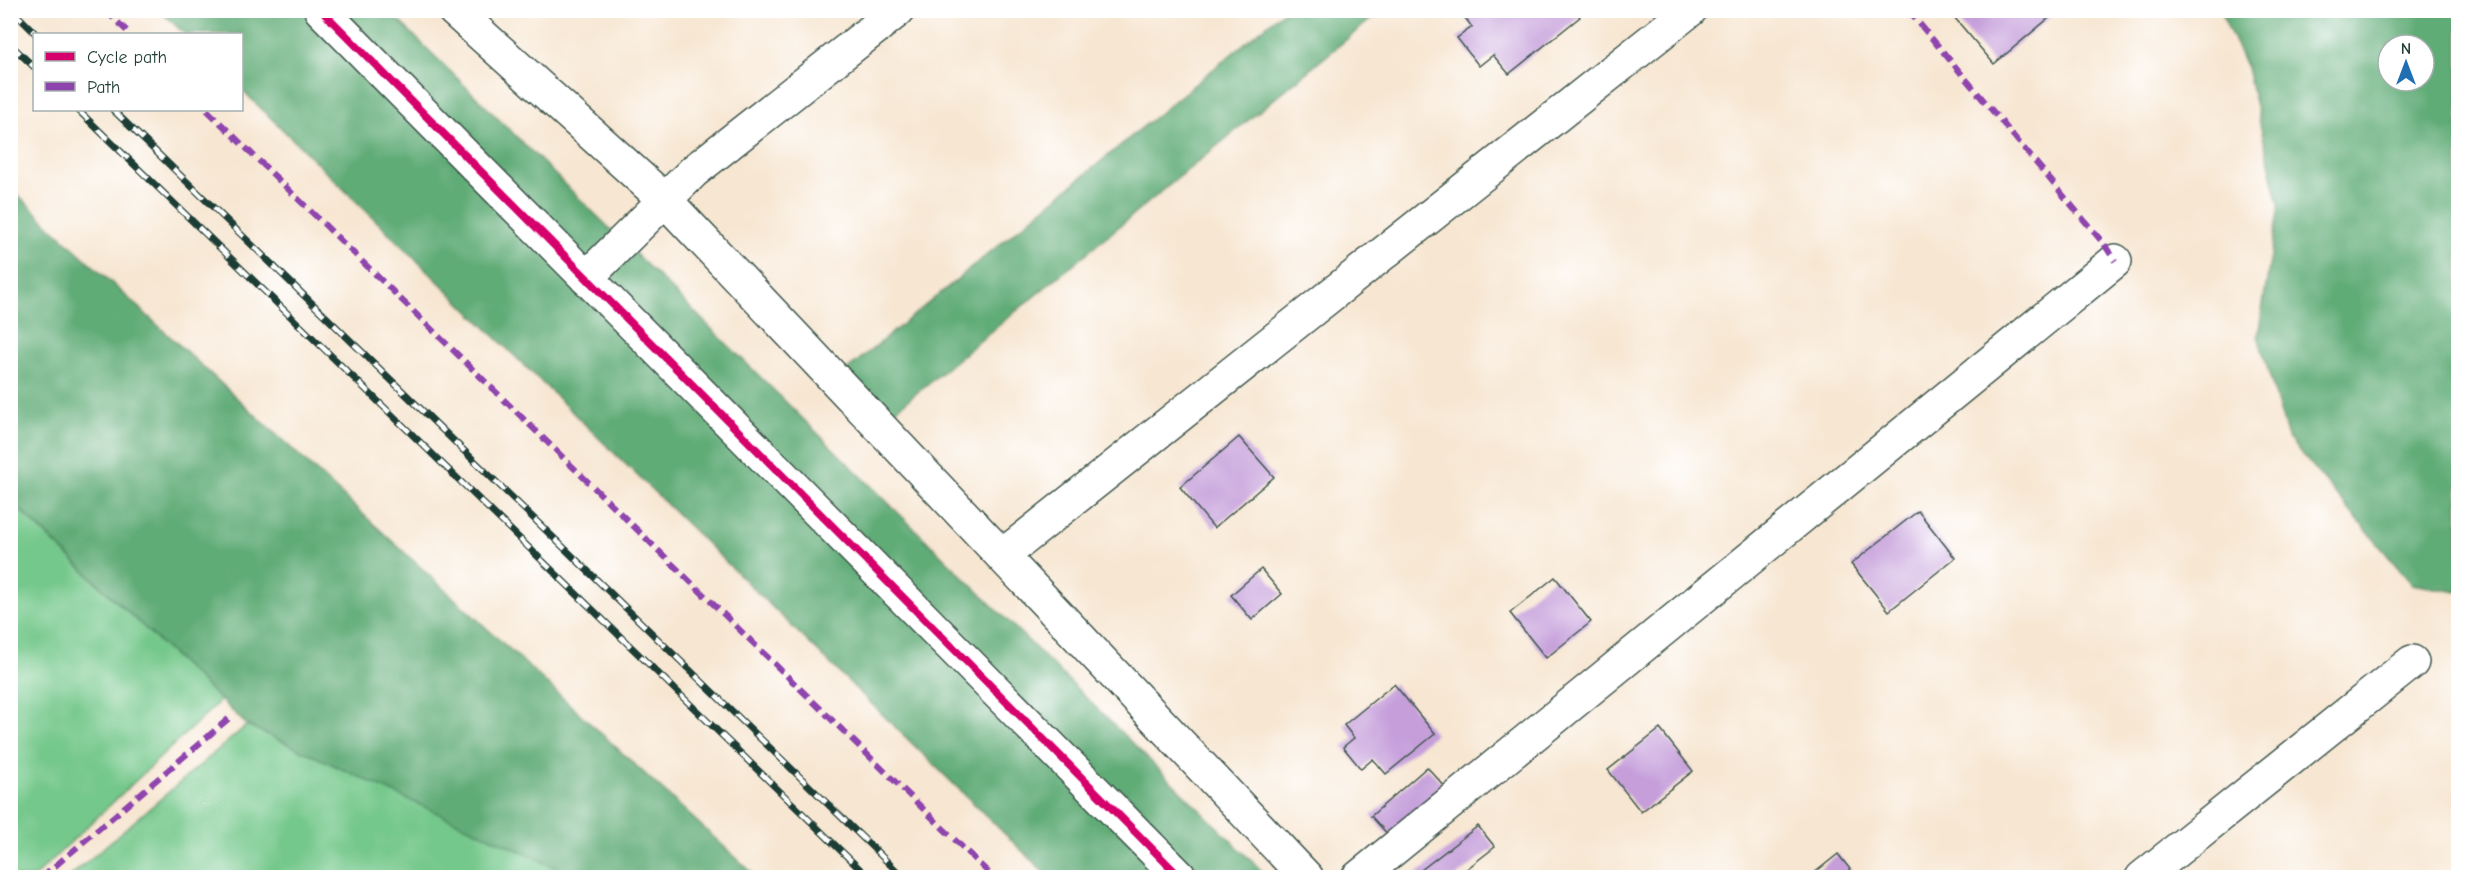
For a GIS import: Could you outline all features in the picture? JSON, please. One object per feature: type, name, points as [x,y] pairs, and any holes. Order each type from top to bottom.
[{"type":"street","points":[[321,10],[1181,878]]},
{"type":"street","points":[[454,10],[665,200],[1307,878]]},
{"type":"street","points":[[586,278],[694,171],[898,10]]},
{"type":"street","points":[[1002,556],[1690,10]]},
{"type":"street","points":[[1358,878],[2115,261]]},
{"type":"street","points":[[2142,878],[2412,662]]},
{"type":"green space","points":[[160,11],[389,11],[1268,877],[1049,877],[243,91],[243,33],[184,33]]},
{"type":"green space","points":[[1284,11],[1381,11],[885,419],[843,373]]},
{"type":"green space","points":[[2220,11],[2458,11],[2458,592],[2412,584],[2288,438],[2258,336],[2279,205],[2247,68]]},
{"type":"green space","points":[[10,187],[757,877],[576,877],[247,725],[11,501]]},
{"type":"green space","points":[[10,501],[221,700],[34,877],[11,877]]},
{"type":"green space","points":[[247,725],[573,874],[576,877],[68,878]]},
{"type":"building","points":[[1469,10],[1574,10],[1580,17],[1509,74],[1493,55],[1479,66],[1457,38],[1472,27],[1463,15]]},
{"type":"building","points":[[1962,10],[2053,10],[2055,13],[1994,64],[1954,17]]},
{"type":"building","points":[[1239,437],[1274,477],[1214,528],[1180,487]]},
{"type":"building","points":[[1918,511],[1955,558],[1889,611],[1851,564]]},
{"type":"building","points":[[1261,569],[1282,594],[1252,620],[1231,595]]},
{"type":"building","points":[[1555,577],[1591,622],[1546,658],[1510,613]]},
{"type":"building","points":[[1394,684],[1435,734],[1386,774],[1373,759],[1361,769],[1343,747],[1354,738],[1344,725]]},
{"type":"building","points":[[1660,729],[1693,771],[1641,812],[1608,770]]},
{"type":"building","points":[[1427,767],[1448,790],[1392,839],[1371,816]]},
{"type":"building","points":[[1478,826],[1495,847],[1455,878],[1418,878],[1416,874]]},
{"type":"building","points":[[1838,854],[1857,878],[1808,878]]},
{"type":"railway","points":[[12,10],[35,33]]},
{"type":"railway","points":[[10,44],[33,66]]},
{"type":"railway","points":[[79,111],[869,878]]},
{"type":"railway","points":[[114,111],[904,878]]},
{"type":"marked path","points":[[105,10],[129,33]]},
{"type":"marked path","points":[[1908,10],[2104,244],[2115,261]]},
{"type":"marked path","points":[[208,111],[994,878]]},
{"type":"marked path","points":[[41,878],[233,715]]},
{"type":"cycle path","points":[[321,10],[1181,878]]}]
